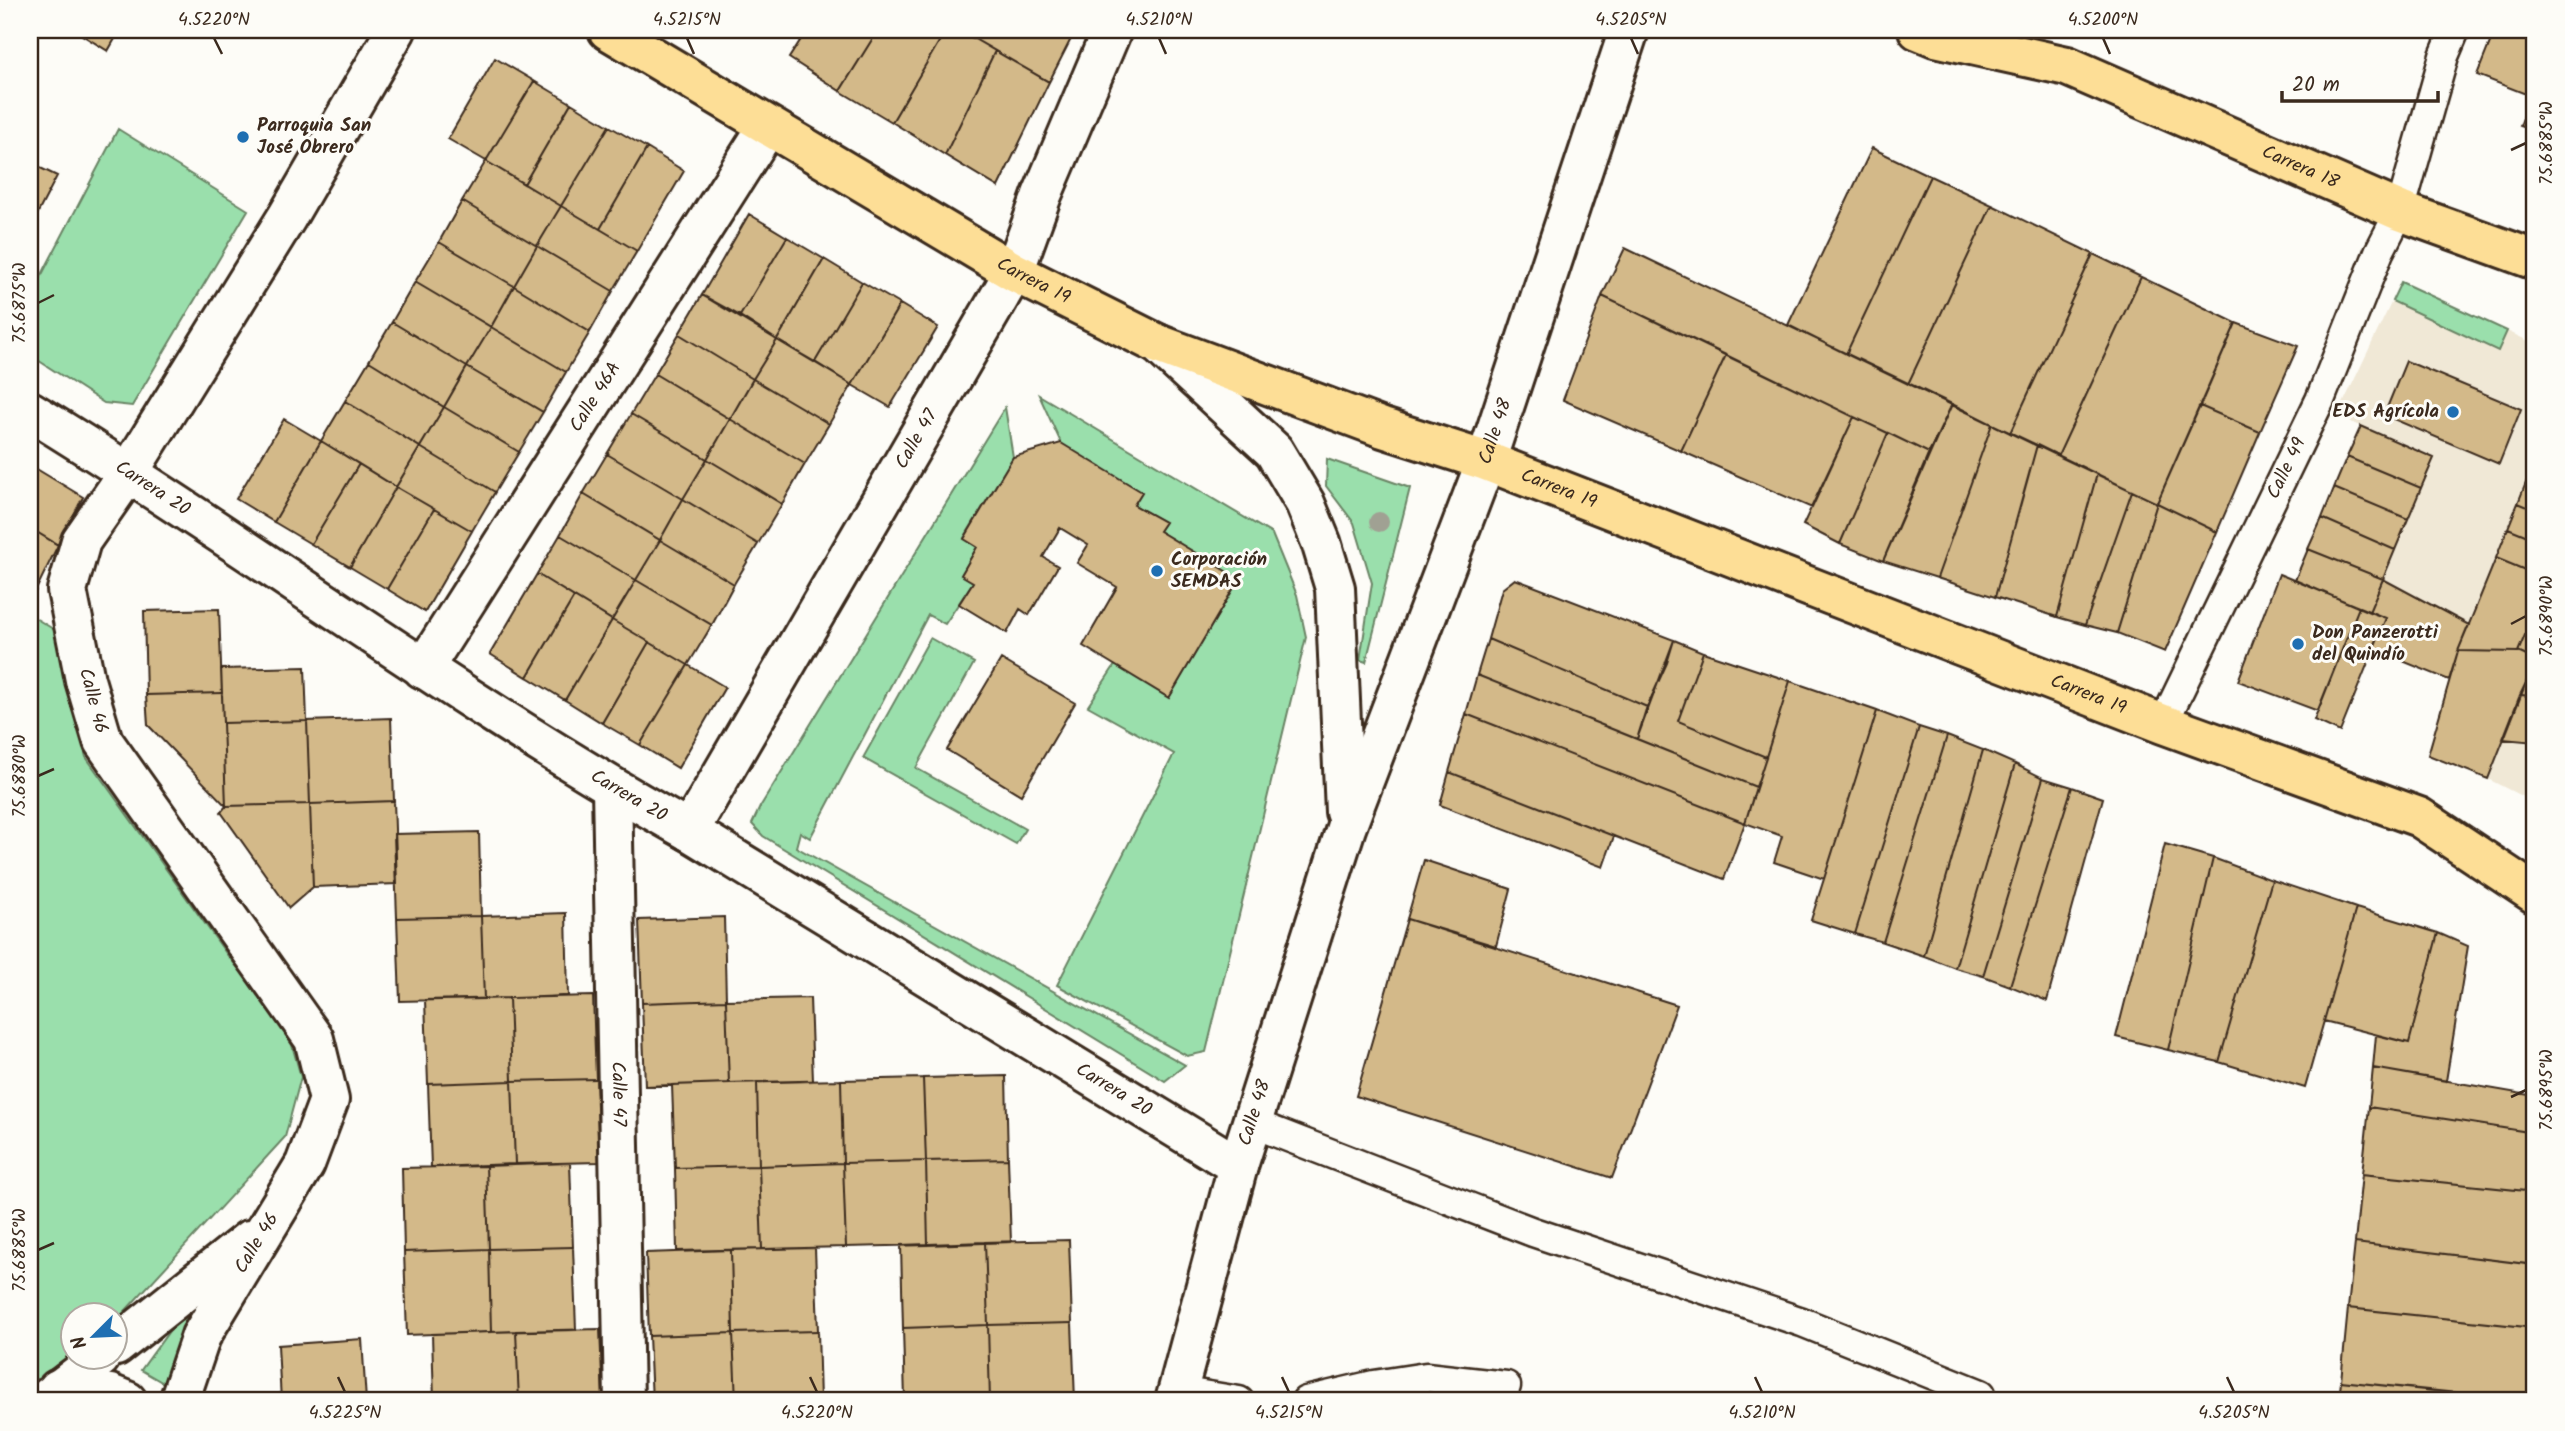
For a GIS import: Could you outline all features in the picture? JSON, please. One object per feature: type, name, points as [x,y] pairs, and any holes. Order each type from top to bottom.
[{"type":"main road","name":"Carrera 19","points":[[608,30],[1014,272],[1158,344],[1383,428],[1486,461],[2163,723],[2420,817],[2535,894]]},
{"type":"main road","name":"Carrera 18","points":[[1917,30],[1935,37],[2067,66],[2400,211],[2535,260]]},
{"type":"main road","name":"Carrera 18","points":[[2020,30],[2067,66]]},
{"type":"street","name":"Calle 46","points":[[179,1401],[201,1336],[305,1164],[329,1100],[314,1039],[103,741],[85,680],[67,590],[81,541],[129,472],[288,217],[396,30]]},
{"type":"street","name":"Calle 47","points":[[689,831],[1014,272],[1042,195],[1112,30]]},
{"type":"street","name":"Calle 48","points":[[1176,1396],[1238,1166],[1346,828],[1486,461],[1629,30]]},
{"type":"street","name":"Calle 46A","points":[[423,669],[768,126]]},
{"type":"street","name":"Calle 48","points":[[1158,344],[1274,451],[1305,503],[1321,542],[1335,588],[1346,828]]},
{"type":"street","name":"Carrera 20","points":[[30,411],[129,472],[423,669],[612,788],[689,831],[1238,1166]]},
{"type":"street","name":"Calle 47","points":[[612,788],[624,1401]]},
{"type":"street","points":[[130,1335],[270,1223]]},
{"type":"street","points":[[51,1395],[81,1372]]},
{"type":"street","points":[[51,1395],[110,1394],[127,1401]]},
{"type":"lane","name":"Calle 49","points":[[2163,723],[2320,400],[2379,252],[2400,211],[2444,56],[2455,30]]},
{"type":"lane","points":[[1252,1123],[1534,1232],[1802,1322],[1980,1394]]},
{"type":"lane","points":[[1306,1401],[1374,1385],[1426,1377],[1506,1387]]},
{"type":"lane","points":[[1176,1396],[1238,1401]]},
{"type":"shaded area","points":[[2392,301],[2498,350],[2507,331],[2535,344],[2535,459],[2469,625],[2383,579],[2434,458],[2337,416]]},
{"type":"shaded area","points":[[2520,695],[2535,696],[2535,803],[2488,779]]},
{"type":"green space","points":[[118,129],[248,210],[132,406],[104,403],[30,355],[30,280],[37,284]]},
{"type":"green space","points":[[2401,282],[2507,331],[2498,351],[2392,301]]},
{"type":"green space","points":[[1039,395],[1272,534],[1297,595],[1306,637],[1206,1052],[1187,1056],[1057,985],[1174,754],[1088,706],[1115,665],[1169,697],[1239,579],[1159,531],[1164,522],[1134,505],[1061,443]]},
{"type":"green space","points":[[1005,407],[1013,457],[964,538],[977,547],[962,575],[973,582],[945,624],[928,615],[810,838],[800,832],[796,847],[1185,1065],[1165,1081],[763,836],[752,824]]},
{"type":"green space","points":[[1327,459],[1410,488],[1366,662],[1360,660],[1372,583],[1354,523],[1326,486]]},
{"type":"green space","points":[[30,615],[68,638],[67,683],[86,757],[228,956],[265,1001],[292,1045],[301,1077],[285,1137],[130,1306],[130,1302],[60,1302],[60,1372],[30,1401]]},
{"type":"green space","points":[[930,638],[974,663],[916,768],[1025,829],[1016,844],[863,758]]},
{"type":"green space","points":[[209,1294],[167,1385],[141,1370],[180,1316]]},
{"type":"building","points":[[74,30],[120,30],[108,51]]},
{"type":"building","points":[[807,30],[878,30],[840,91],[789,58]]},
{"type":"building","points":[[878,30],[946,30],[892,122],[840,91]]},
{"type":"building","points":[[946,30],[959,30],[995,51],[945,155],[892,122]]},
{"type":"building","points":[[959,30],[1063,30],[1073,35],[1049,82]]},
{"type":"building","points":[[2495,30],[2535,30],[2535,86],[2531,96],[2477,75]]},
{"type":"building","points":[[995,51],[1049,82],[998,187],[945,155]]},
{"type":"building","points":[[495,58],[534,81],[486,161],[448,139]]},
{"type":"building","points":[[534,81],[571,103],[524,184],[486,161]]},
{"type":"building","points":[[2535,86],[2535,131],[2520,126]]},
{"type":"building","points":[[571,103],[609,126],[561,206],[524,184]]},
{"type":"building","points":[[609,126],[647,148],[600,229],[561,206]]},
{"type":"building","points":[[647,148],[684,171],[637,251],[600,229]]},
{"type":"building","points":[[1872,148],[1930,176],[1846,354],[1788,325]]},
{"type":"building","points":[[486,161],[561,206],[537,246],[462,201]]},
{"type":"building","points":[[30,163],[57,176],[30,228]]},
{"type":"building","points":[[1930,176],[1992,205],[1908,384],[1846,354]]},
{"type":"building","points":[[462,201],[537,246],[514,286],[439,242]]},
{"type":"building","points":[[1992,205],[2093,254],[2010,433],[1908,384]]},
{"type":"building","points":[[561,206],[637,251],[613,291],[537,246]]},
{"type":"building","points":[[749,214],[787,237],[740,316],[702,295]]},
{"type":"building","points":[[787,237],[824,259],[777,340],[740,316]]},
{"type":"building","points":[[439,242],[514,286],[491,327],[415,282]]},
{"type":"building","points":[[537,246],[613,291],[590,332],[514,286]]},
{"type":"building","points":[[1625,248],[1952,404],[1929,453],[1602,296]]},
{"type":"building","points":[[2093,254],[2141,277],[2058,456],[2010,433]]},
{"type":"building","points":[[824,259],[862,282],[815,362],[777,340]]},
{"type":"building","points":[[2141,277],[2236,323],[2157,503],[2058,456]]},
{"type":"building","points":[[415,282],[491,327],[467,367],[392,322]]},
{"type":"building","points":[[862,282],[900,304],[852,385],[815,362]]},
{"type":"building","points":[[514,286],[590,332],[566,372],[491,327]]},
{"type":"building","points":[[702,295],[777,340],[753,379],[679,334]]},
{"type":"building","points":[[1602,296],[1726,355],[1681,451],[1563,400]]},
{"type":"building","points":[[900,304],[938,327],[890,407],[852,385]]},
{"type":"building","points":[[392,322],[467,367],[444,407],[369,361]]},
{"type":"building","points":[[2236,323],[2298,346],[2260,432],[2200,406]]},
{"type":"building","points":[[491,327],[566,372],[543,412],[467,367]]},
{"type":"building","points":[[679,334],[753,379],[730,419],[655,374]]},
{"type":"building","points":[[777,340],[852,385],[829,424],[753,379]]},
{"type":"building","points":[[1726,355],[1854,417],[1812,508],[1681,451]]},
{"type":"building","points":[[369,361],[444,407],[420,447],[345,401]]},
{"type":"building","name":"EDS Agrícola","points":[[2406,361],[2521,409],[2499,464],[2384,415]]},
{"type":"building","points":[[467,367],[543,412],[519,452],[444,407]]},
{"type":"building","points":[[655,374],[730,419],[707,459],[631,414]]},
{"type":"building","points":[[753,379],[829,424],[805,464],[730,419]]},
{"type":"building","points":[[345,401],[420,447],[396,487],[321,441]]},
{"type":"building","points":[[1952,404],[1992,424],[1937,578],[1883,561]]},
{"type":"building","points":[[2200,406],[2260,432],[2217,532],[2157,503]]},
{"type":"building","points":[[444,407],[519,452],[495,492],[420,447]]},
{"type":"building","points":[[631,414],[707,459],[683,499],[607,454]]},
{"type":"building","points":[[1854,417],[1888,433],[1840,544],[1803,525]]},
{"type":"building","points":[[284,419],[321,441],[274,522],[236,499]]},
{"type":"building","points":[[730,419],[805,464],[782,504],[707,459]]},
{"type":"building","points":[[1992,424],[2037,445],[1995,597],[1937,578]]},
{"type":"building","points":[[2361,426],[2434,458],[2421,488],[2347,457]]},
{"type":"building","points":[[1888,433],[1929,453],[1883,561],[1840,544]]},
{"type":"building","points":[[321,441],[359,464],[311,544],[274,522]]},
{"type":"building","name":"Corporación SEMDAS","points":[[1061,443],[1142,492],[1134,505],[1165,522],[1159,531],[1239,579],[1169,698],[1083,646],[1117,587],[1077,563],[1088,545],[1060,528],[1043,557],[1058,566],[1029,615],[1020,609],[1007,633],[959,604],[973,582],[961,575],[977,547],[964,539],[1013,457]]},
{"type":"building","points":[[2037,445],[2097,474],[2057,617],[1995,597]]},
{"type":"building","points":[[420,447],[495,492],[472,531],[396,487]]},
{"type":"building","points":[[607,454],[683,499],[660,540],[583,494]]},
{"type":"building","points":[[2347,457],[2421,488],[2408,519],[2334,488]]},
{"type":"building","points":[[707,459],[782,504],[758,544],[683,499]]},
{"type":"building","points":[[2535,460],[2535,510],[2518,503]]},
{"type":"building","points":[[359,464],[396,487],[350,567],[311,544]]},
{"type":"building","points":[[30,465],[83,497],[58,545],[30,528]]},
{"type":"building","points":[[2097,474],[2132,491],[2085,625],[2057,617]]},
{"type":"building","points":[[396,487],[434,509],[387,589],[350,567]]},
{"type":"building","points":[[2334,488],[2408,519],[2395,550],[2322,518]]},
{"type":"building","points":[[2132,491],[2157,503],[2117,633],[2085,625]]},
{"type":"building","points":[[583,494],[660,540],[636,580],[560,535]]},
{"type":"building","points":[[683,499],[758,544],[734,584],[660,540]]},
{"type":"building","points":[[2157,503],[2217,532],[2165,652],[2117,633]]},
{"type":"building","points":[[2518,503],[2535,510],[2535,539],[2508,528]]},
{"type":"building","points":[[434,509],[472,531],[425,612],[387,589]]},
{"type":"building","points":[[2322,518],[2395,550],[2383,579],[2308,549]]},
{"type":"building","points":[[30,528],[58,545],[33,596],[30,594]]},
{"type":"building","points":[[2508,528],[2535,539],[2535,574],[2496,558]]},
{"type":"building","points":[[560,535],[636,580],[612,620],[537,574]]},
{"type":"building","points":[[660,540],[734,584],[712,625],[636,580]]},
{"type":"building","points":[[2308,549],[2383,579],[2369,612],[2295,580]]},
{"type":"building","points":[[2496,558],[2535,574],[2535,611],[2518,652],[2458,651]]},
{"type":"building","points":[[537,574],[574,597],[527,677],[490,654]]},
{"type":"building","name":"Don Panzerotti del Quindío","points":[[2279,574],[2359,607],[2318,711],[2238,681]]},
{"type":"building","points":[[1515,579],[1674,640],[1667,663],[1647,707],[1488,639],[1502,589]]},
{"type":"building","points":[[2383,579],[2469,625],[2449,680],[2373,649],[2386,618],[2369,612]]},
{"type":"building","points":[[636,580],[712,625],[688,665],[612,620]]},
{"type":"building","points":[[574,597],[612,620],[565,700],[527,677]]},
{"type":"building","points":[[2359,607],[2386,618],[2340,732],[2314,720]]},
{"type":"building","points":[[219,609],[222,693],[146,695],[144,611]]},
{"type":"building","points":[[2535,611],[2535,660],[2518,652]]},
{"type":"building","points":[[612,620],[649,642],[602,723],[565,700]]},
{"type":"building","points":[[1488,639],[1647,707],[1637,739],[1477,675]]},
{"type":"building","points":[[1674,640],[1703,652],[1678,721],[1766,757],[1756,787],[1637,739]]},
{"type":"building","points":[[649,642],[688,665],[640,745],[602,723]]},
{"type":"building","points":[[2458,651],[2518,652],[2535,660],[2488,779],[2428,755]]},
{"type":"building","points":[[1703,652],[1790,681],[1766,757],[1678,721]]},
{"type":"building","points":[[1001,659],[1075,703],[1021,795],[947,750]]},
{"type":"building","points":[[2535,664],[2535,696],[2520,695]]},
{"type":"building","points":[[688,665],[725,687],[678,768],[640,745]]},
{"type":"building","points":[[305,667],[307,721],[223,723],[221,669]]},
{"type":"building","points":[[1477,675],[1756,787],[1745,823],[1466,714]]},
{"type":"building","points":[[1790,681],[1877,711],[1824,879],[1774,862],[1782,836],[1745,823]]},
{"type":"building","points":[[222,693],[226,806],[148,725],[146,695]]},
{"type":"building","points":[[2520,695],[2535,696],[2535,742],[2503,739]]},
{"type":"building","points":[[1877,711],[1919,727],[1855,934],[1811,920]]},
{"type":"building","points":[[1466,714],[1745,823],[1724,879],[1449,772]]},
{"type":"building","points":[[391,718],[394,801],[310,804],[307,721]]},
{"type":"building","points":[[307,721],[310,804],[226,806],[223,723]]},
{"type":"building","points":[[1919,727],[1947,736],[1883,942],[1855,934]]},
{"type":"building","points":[[1947,736],[1983,750],[1924,956],[1883,942]]},
{"type":"building","points":[[1983,750],[2015,764],[1955,968],[1924,956]]},
{"type":"building","points":[[2015,764],[2043,778],[1983,976],[1955,968]]},
{"type":"building","points":[[1449,772],[1614,836],[1603,867],[1440,805]]},
{"type":"building","points":[[2043,778],[2072,787],[2010,986],[1983,976]]},
{"type":"building","points":[[2072,787],[2103,798],[2047,1001],[2010,986]]},
{"type":"building","points":[[394,801],[397,884],[313,887],[310,804]]},
{"type":"building","points":[[310,804],[313,887],[289,908],[221,812],[226,806]]},
{"type":"building","points":[[479,832],[481,916],[397,918],[394,834]]},
{"type":"building","points":[[2165,844],[2213,858],[2168,1050],[2116,1037]]},
{"type":"building","points":[[2213,858],[2272,880],[2219,1062],[2168,1050]]},
{"type":"building","points":[[1424,860],[1511,889],[1496,946],[1407,919]]},
{"type":"building","points":[[2272,880],[2356,908],[2305,1088],[2219,1062]]},
{"type":"building","points":[[2356,908],[2438,933],[2409,1043],[2324,1021]]},
{"type":"building","points":[[566,913],[568,996],[484,999],[481,916]]},
{"type":"building","points":[[481,916],[484,999],[400,1001],[397,918]]},
{"type":"building","points":[[724,917],[726,1000],[642,1003],[639,920]]},
{"type":"building","points":[[1407,919],[1677,1005],[1612,1178],[1356,1096]]},
{"type":"building","points":[[2438,933],[2468,946],[2446,1081],[2373,1068],[2376,1035],[2409,1043]]},
{"type":"building","points":[[593,996],[596,1079],[512,1081],[509,998]]},
{"type":"building","points":[[509,998],[512,1081],[428,1084],[425,1000]]},
{"type":"building","points":[[810,998],[813,1081],[729,1083],[726,1000]]},
{"type":"building","points":[[726,1000],[729,1083],[645,1086],[642,1003]]},
{"type":"building","points":[[2373,1068],[2535,1096],[2535,1133],[2369,1107]]},
{"type":"building","points":[[1006,1076],[1008,1159],[926,1161],[923,1078]]},
{"type":"building","points":[[923,1078],[926,1161],[843,1163],[841,1080]]},
{"type":"building","points":[[596,1079],[599,1162],[515,1164],[512,1081]]},
{"type":"building","points":[[841,1080],[843,1163],[759,1166],[757,1082]]},
{"type":"building","points":[[512,1081],[515,1164],[431,1167],[428,1084]]},
{"type":"building","points":[[757,1082],[759,1166],[675,1168],[672,1085]]},
{"type":"building","points":[[2369,1107],[2535,1133],[2535,1192],[2362,1174]]},
{"type":"building","points":[[1008,1159],[1011,1242],[928,1245],[926,1161]]},
{"type":"building","points":[[926,1161],[928,1245],[846,1247],[843,1163]]},
{"type":"building","points":[[570,1163],[573,1247],[489,1249],[486,1166]]},
{"type":"building","points":[[843,1163],[846,1247],[762,1249],[759,1166]]},
{"type":"building","points":[[486,1166],[489,1249],[404,1252],[402,1168]]},
{"type":"building","points":[[759,1166],[762,1249],[677,1251],[675,1168]]},
{"type":"building","points":[[2362,1174],[2535,1192],[2535,1265],[2355,1243]]},
{"type":"building","points":[[1069,1240],[1072,1323],[988,1325],[985,1242]]},
{"type":"building","points":[[985,1242],[988,1325],[903,1328],[901,1245]]},
{"type":"building","points":[[2355,1243],[2535,1265],[2535,1328],[2348,1308]]},
{"type":"building","points":[[573,1247],[576,1330],[491,1332],[489,1249]]},
{"type":"building","points":[[815,1248],[818,1331],[733,1333],[731,1250]]},
{"type":"building","points":[[489,1249],[491,1332],[407,1335],[404,1252]]},
{"type":"building","points":[[731,1250],[733,1333],[649,1336],[646,1253]]},
{"type":"building","points":[[2348,1308],[2535,1328],[2535,1401],[2341,1381]]},
{"type":"building","points":[[1072,1323],[1075,1401],[990,1401],[988,1325]]},
{"type":"building","points":[[988,1325],[990,1401],[905,1401],[903,1328]]},
{"type":"building","points":[[600,1329],[603,1401],[519,1401],[516,1331]]},
{"type":"building","points":[[516,1331],[519,1401],[434,1401],[432,1334]]},
{"type":"building","points":[[818,1331],[820,1401],[736,1401],[733,1333]]},
{"type":"building","points":[[733,1333],[736,1401],[652,1401],[649,1336]]},
{"type":"building","points":[[362,1339],[366,1401],[281,1401],[278,1345]]},
{"type":"building","points":[[2341,1381],[2526,1401],[2339,1401]]},
{"type":"place","name":"Parroquia San José Obrero","points":[[243,137]]},
{"type":"place","name":"EDS Agrícola","points":[[2453,412]]},
{"type":"place","name":"Corporación SEMDAS","points":[[1157,571]]},
{"type":"place","name":"Don Panzerotti del Quindío","points":[[2298,644]]}]
